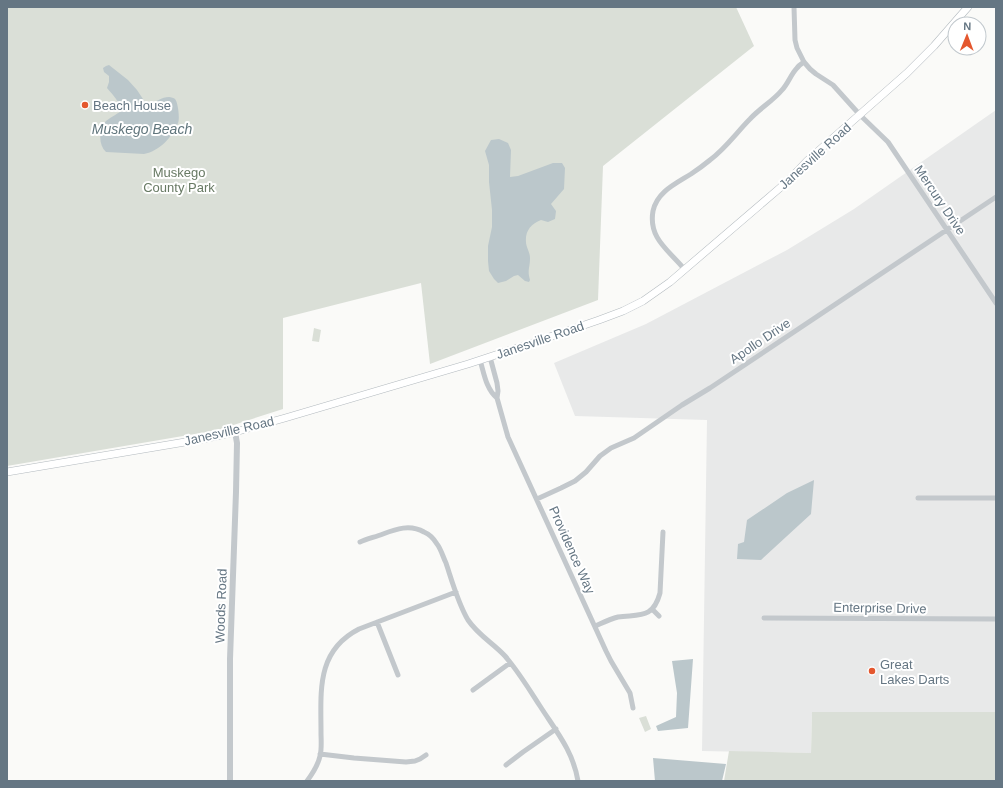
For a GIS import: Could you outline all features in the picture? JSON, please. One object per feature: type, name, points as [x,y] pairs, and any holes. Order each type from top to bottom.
[{"type":"main road","name":"Janesville Road","points":[[7,472],[164,446],[235,432],[490,357],[578,328],[623,311],[659,290],[685,270],[788,181],[807,161],[919,61],[968,7]]},
{"type":"street","points":[[685,270],[660,242],[655,234],[652,219],[656,202],[666,190],[698,169],[732,140],[750,119],[783,90],[797,67],[804,62],[795,40],[794,7]]},
{"type":"street","name":"Mercury Drive","points":[[804,62],[816,74],[833,85],[860,115],[888,142],[996,303]]},
{"type":"street","name":"Apollo Drive","points":[[536,499],[575,481],[586,472],[600,456],[611,448],[634,438],[996,197]]},
{"type":"street","name":"Providence Way","points":[[490,357],[497,383],[498,391],[496,398]]},
{"type":"street","name":"Providence Way","points":[[480,360],[489,388],[496,398],[508,437],[611,661],[630,693],[633,708]]},
{"type":"street","name":"Woods Road","points":[[230,781],[230,659],[237,443],[235,432]]},
{"type":"street","points":[[918,498],[996,498]]},
{"type":"street","points":[[360,542],[392,530],[405,527],[424,532],[431,537],[441,550],[456,592],[464,611],[473,626],[484,638],[502,653],[556,729],[571,755],[575,765],[578,781]]},
{"type":"street","points":[[595,626],[618,617],[641,615],[652,610],[660,593],[663,532]]},
{"type":"street","points":[[307,781],[316,766],[320,754],[323,673],[331,653],[347,636],[359,629],[456,592]]},
{"type":"street","points":[[652,610],[659,616]]},
{"type":"street","name":"Enterprise Drive","points":[[764,618],[996,619]]},
{"type":"street","points":[[377,622],[398,675]]},
{"type":"street","points":[[473,690],[510,663]]},
{"type":"street","points":[[506,765],[556,729]]},
{"type":"street","points":[[320,754],[406,762],[415,761],[426,755]]},
{"type":"shaded area","points":[[996,110],[996,712],[812,712],[811,753],[702,751],[707,420],[575,416],[554,363],[646,324],[787,250],[854,209]]},
{"type":"green space","name":"Muskego County Park","points":[[7,7],[736,7],[754,46],[603,166],[598,300],[430,364],[421,283],[283,318],[283,409],[218,430],[7,466]]},
{"type":"green space","points":[[314,328],[321,330],[319,342],[312,341]]},
{"type":"green space","points":[[812,712],[996,712],[996,781],[724,781],[729,751],[811,753]]},
{"type":"green space","points":[[646,716],[651,729],[645,732],[639,718]]},
{"type":"water","name":"Muskego Beach","points":[[109,65],[128,80],[147,105],[166,97],[175,99],[178,107],[179,121],[165,143],[155,150],[144,154],[106,152],[103,149],[100,137],[103,126],[105,122],[121,111],[118,102],[107,88],[109,76],[104,72],[103,68]]},
{"type":"water","points":[[499,139],[508,143],[511,150],[510,177],[518,176],[553,163],[562,163],[565,168],[564,189],[551,204],[556,211],[555,219],[548,222],[541,220],[537,222],[529,228],[527,234],[526,244],[530,258],[529,282],[525,281],[518,275],[498,283],[489,271],[488,246],[492,227],[492,210],[489,165],[485,151],[491,140]]},
{"type":"water","points":[[814,480],[811,514],[761,560],[737,559],[738,544],[744,542],[747,520],[787,493]]},
{"type":"water","points":[[693,659],[688,728],[658,731],[656,726],[676,717],[677,693],[672,661]]},
{"type":"water","points":[[653,758],[726,764],[722,781],[655,781]]},
{"type":"place","name":"Beach House","points":[[85,105]]},
{"type":"place","name":"Great Lakes Darts","points":[[872,671]]}]
